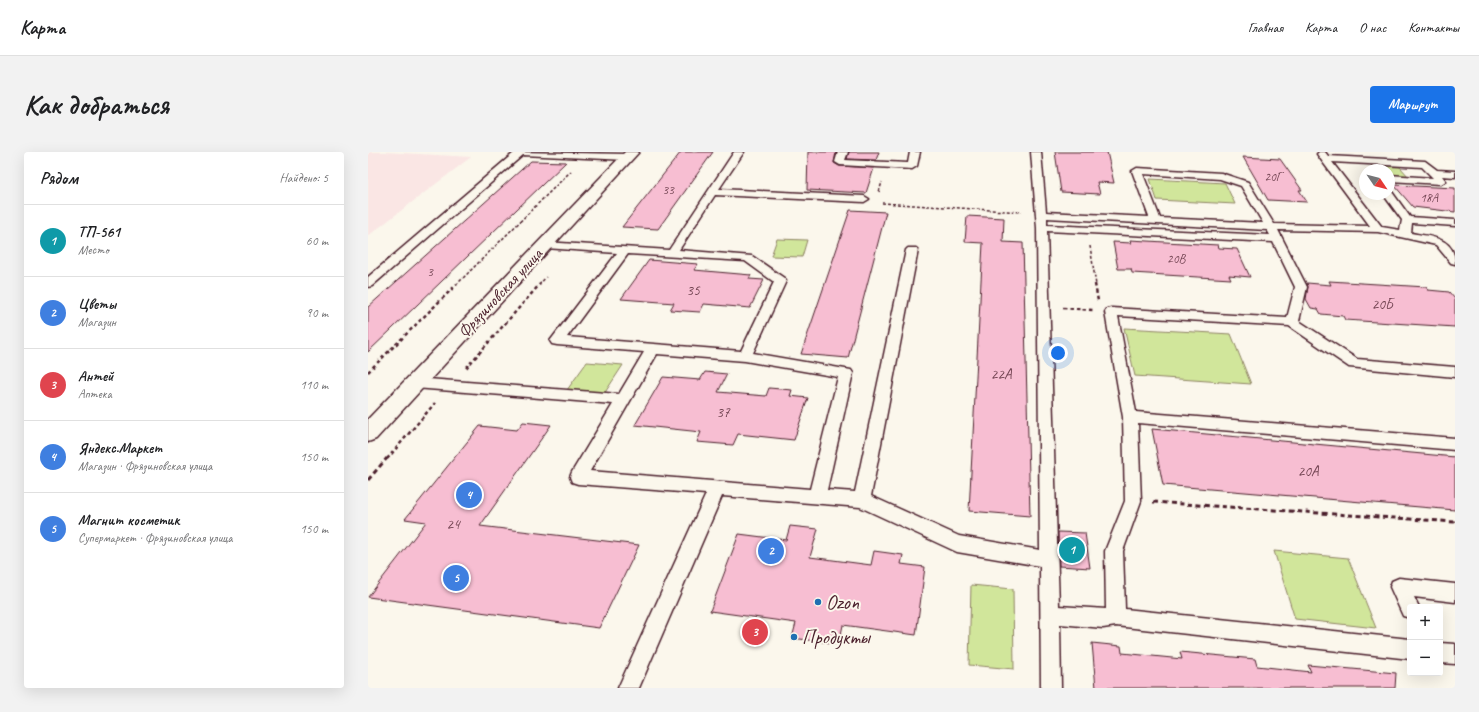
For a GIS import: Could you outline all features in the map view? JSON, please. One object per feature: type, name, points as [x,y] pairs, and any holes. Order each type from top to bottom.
[{"type":"street","name":"Фрязиновская улица","points":[[368,433],[629,154]]},
{"type":"lane","points":[[368,283],[521,152],[587,155],[629,154]]},
{"type":"lane","points":[[672,253],[739,152]]},
{"type":"lane","points":[[843,152],[840,162],[912,166],[915,152]]},
{"type":"lane","points":[[1036,152],[1041,218],[1044,307],[1051,688]]},
{"type":"lane","points":[[1323,155],[1425,164],[1441,181],[1395,178]]},
{"type":"lane","points":[[1323,155],[1378,229]]},
{"type":"lane","points":[[1155,220],[1138,171],[1221,176],[1246,184],[1271,227],[1301,288],[1292,322]]},
{"type":"lane","points":[[1434,173],[1455,174]]},
{"type":"lane","points":[[712,192],[864,199]]},
{"type":"lane","points":[[1392,200],[1407,220],[1405,234]]},
{"type":"lane","points":[[1041,218],[1155,220],[1271,227],[1378,229],[1440,242],[1455,242]]},
{"type":"lane","points":[[1041,218],[1087,230],[1277,239]]},
{"type":"lane","points":[[1407,220],[1455,223]]},
{"type":"lane","points":[[1440,242],[1455,260]]},
{"type":"lane","points":[[544,245],[748,258],[780,281],[745,356]]},
{"type":"lane","points":[[625,250],[557,341],[745,356],[846,373],[817,496]]},
{"type":"lane","points":[[862,500],[912,250]]},
{"type":"lane","points":[[1116,617],[1114,551],[1133,501],[1130,417],[1112,312],[1292,322],[1354,364],[1455,372]]},
{"type":"lane","points":[[653,348],[578,477],[862,500],[957,544],[1025,557],[1049,559]]},
{"type":"lane","points":[[415,383],[623,400]]},
{"type":"lane","points":[[1130,417],[1455,444]]},
{"type":"lane","points":[[628,688],[717,488]]},
{"type":"lane","points":[[1408,604],[1399,587],[1455,593]]},
{"type":"lane","points":[[1050,614],[1103,619],[1116,617],[1407,649]]},
{"type":"lane","points":[[1443,653],[1455,654]]},
{"type":"path","points":[[368,372],[587,155]]},
{"type":"path","points":[[876,202],[887,164]]},
{"type":"path","points":[[864,199],[866,202],[1041,218]]},
{"type":"path","points":[[1087,230],[1098,303]]},
{"type":"path","points":[[368,480],[547,276]]},
{"type":"path","points":[[1044,307],[1100,310]]},
{"type":"path","points":[[1133,501],[1455,522]]},
{"type":"shaded area","points":[[368,152],[384,152],[471,157],[368,236]]},
{"type":"green space","points":[[1395,167],[1400,167],[1409,177],[1395,176]]},
{"type":"green space","points":[[1150,179],[1225,183],[1235,204],[1157,200]]},
{"type":"green space","points":[[777,239],[807,240],[802,257],[771,256]]},
{"type":"green space","points":[[1124,328],[1231,334],[1251,384],[1135,376]]},
{"type":"green space","points":[[587,362],[623,365],[604,394],[567,390]]},
{"type":"green space","points":[[1274,551],[1348,558],[1376,628],[1295,619]]},
{"type":"green space","points":[[971,585],[1013,589],[1014,669],[969,665]]},
{"type":"building","points":[[681,152],[713,152],[658,229],[622,227]]},
{"type":"building","points":[[808,152],[836,152],[834,163],[839,166],[874,168],[866,193],[807,190]]},
{"type":"building","points":[[849,152],[879,152],[876,160],[847,159]]},
{"type":"building","points":[[1055,152],[1107,152],[1114,183],[1097,182],[1100,194],[1061,192]]},
{"type":"building","points":[[1243,157],[1280,159],[1302,190],[1299,190],[1307,202],[1268,200]]},
{"type":"building","points":[[531,161],[566,162],[368,352],[368,307]]},
{"type":"building","points":[[1395,185],[1455,188],[1455,212],[1413,207]]},
{"type":"building","points":[[850,210],[886,212],[848,358],[801,354]]},
{"type":"building","points":[[967,216],[1004,218],[1003,242],[1023,243],[1030,516],[969,511],[983,243],[965,242]]},
{"type":"building","points":[[1130,240],[1218,245],[1219,248],[1237,249],[1250,277],[1229,275],[1231,279],[1132,273],[1131,269],[1118,269],[1113,242],[1131,243]]},
{"type":"building","points":[[649,260],[698,264],[694,270],[751,275],[749,279],[764,280],[750,308],[704,304],[700,312],[670,310],[674,303],[621,299]]},
{"type":"building","points":[[1329,281],[1426,287],[1428,290],[1449,292],[1455,299],[1455,327],[1345,320],[1343,316],[1321,314],[1318,309],[1311,308],[1306,299],[1308,287],[1307,283],[1331,285]]},
{"type":"building","points":[[705,372],[727,374],[718,392],[766,396],[769,388],[792,390],[790,396],[808,398],[794,440],[738,434],[733,445],[697,442],[701,432],[635,425],[663,377],[700,380]]},
{"type":"building","points":[[523,422],[551,425],[480,526],[639,545],[599,628],[368,597],[426,522],[405,519],[480,426],[517,430]]},
{"type":"building","points":[[1152,429],[1455,457],[1455,510],[1163,485]]},
{"type":"building","points":[[790,526],[818,529],[810,557],[871,565],[874,551],[903,555],[901,564],[925,567],[916,635],[843,625],[839,644],[792,638],[796,623],[710,611],[739,534],[786,540]]},
{"type":"building","points":[[1058,532],[1085,533],[1090,568],[1059,566]]},
{"type":"building","points":[[1092,643],[1121,646],[1122,653],[1182,659],[1180,652],[1255,659],[1257,666],[1311,672],[1308,665],[1396,673],[1395,688],[1096,688]]},
{"type":"place","name":"Яндекс.Маркет","points":[[469,495]]},
{"type":"place","name":"ТП-561","points":[[1072,550]]},
{"type":"place","name":"Цветы","points":[[771,551]]},
{"type":"place","name":"Магнит косметик","points":[[456,578]]},
{"type":"place","name":"Ozon","points":[[818,602]]},
{"type":"place","name":"Антей","points":[[755,632]]},
{"type":"place","name":"Продукты","points":[[794,637]]}]
